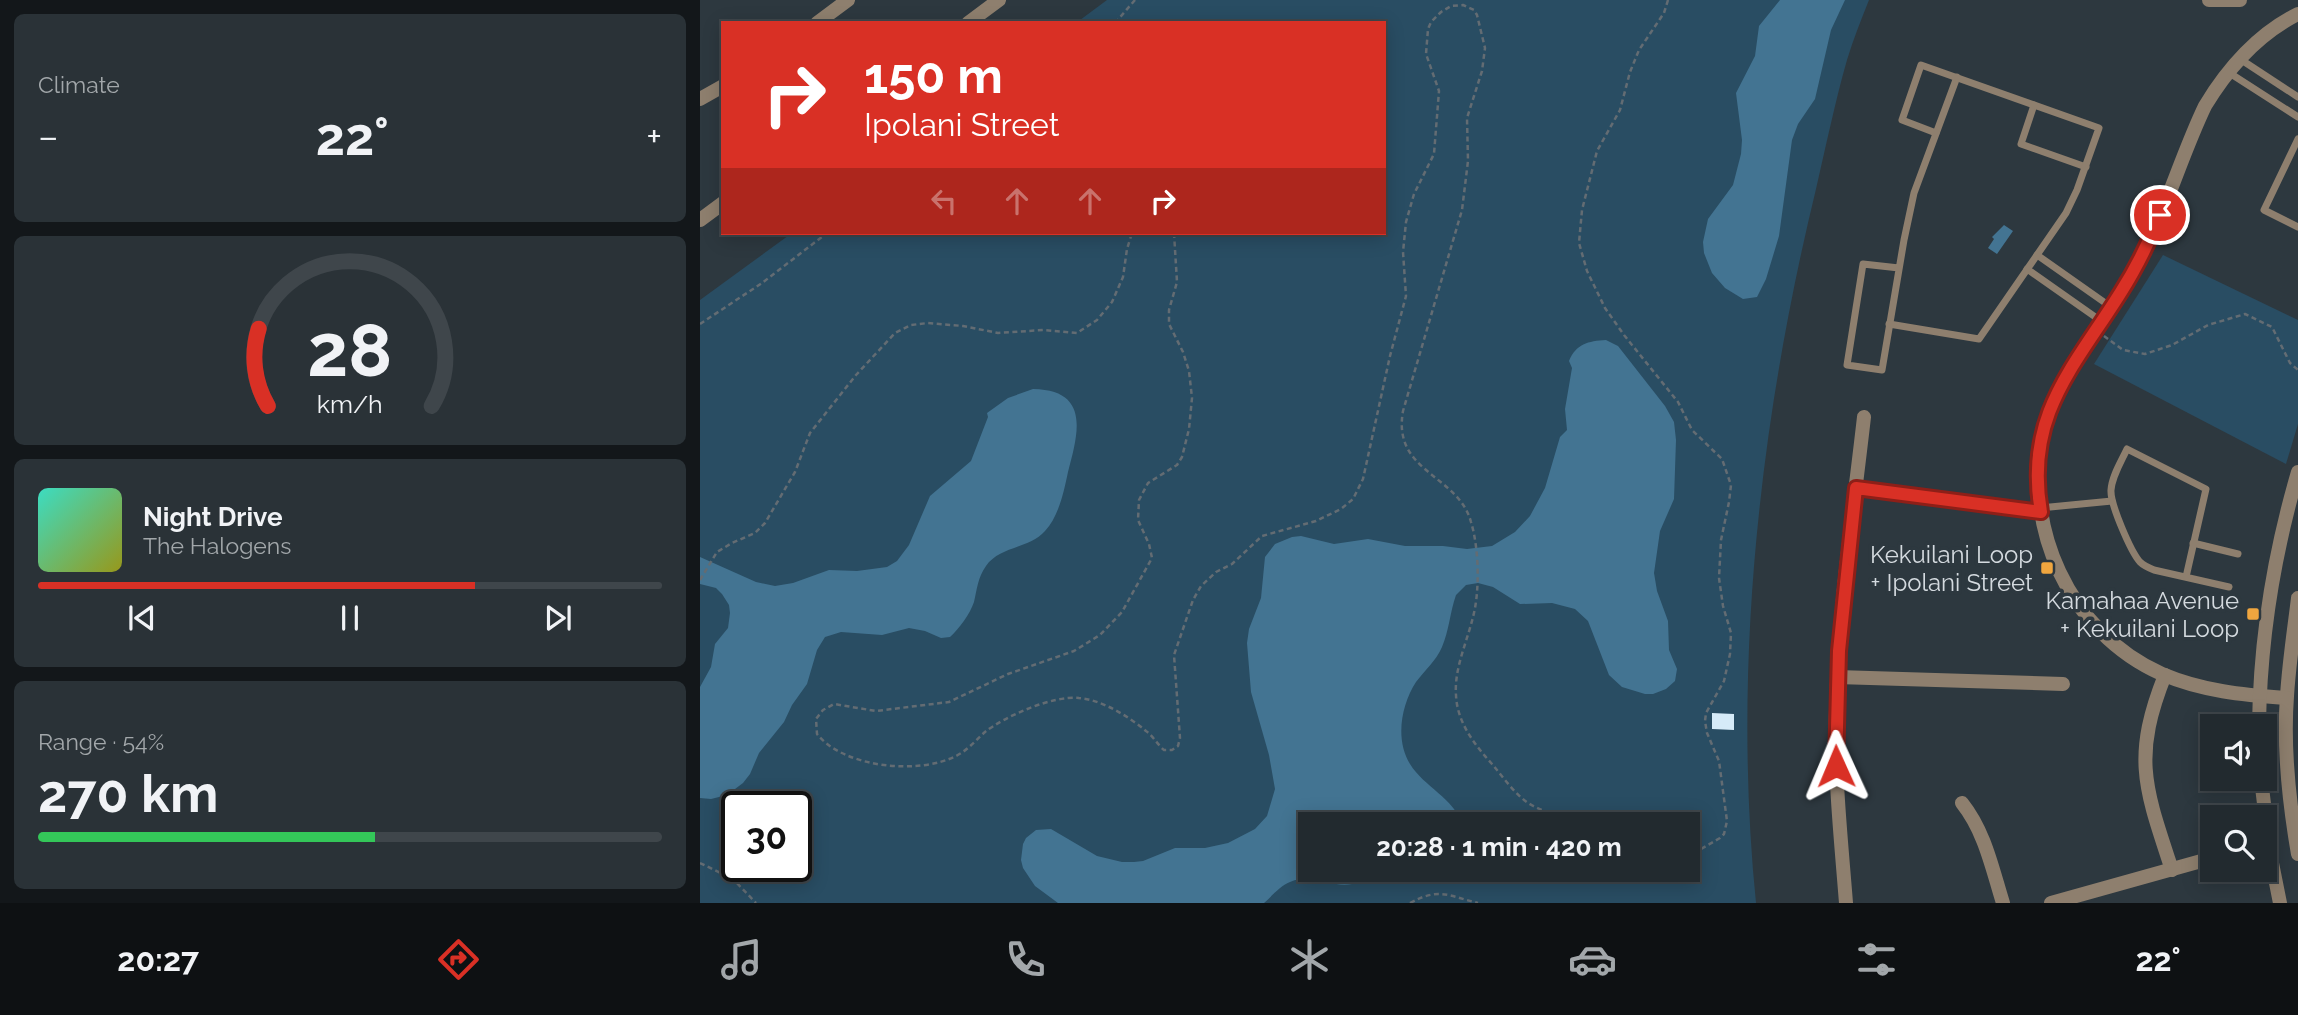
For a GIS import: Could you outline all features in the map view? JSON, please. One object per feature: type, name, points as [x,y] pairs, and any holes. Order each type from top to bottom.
[{"type":"street","points":[[820,21],[848,0]]},
{"type":"street","points":[[971,21],[999,0]]},
{"type":"street","points":[[2209,0],[2241,0]]},
{"type":"street","points":[[2286,698],[2213,691],[2165,675],[2115,644],[2083,610],[2058,570],[2040,510],[2039,462],[2045,425],[2066,374],[2111,307],[2151,238],[2205,106],[2239,59],[2274,28],[2298,14]]},
{"type":"street","points":[[700,99],[721,87]]},
{"type":"street","points":[[700,219],[721,204]]},
{"type":"street","points":[[1846,903],[1836,750],[1837,677],[1864,417]]},
{"type":"street","points":[[2259,714],[2271,593],[2298,472]]},
{"type":"street","points":[[1856,488],[2040,510]]},
{"type":"street","points":[[2298,598],[2286,698],[2288,776],[2298,854]]},
{"type":"street","points":[[2165,675],[2151,714],[2144,762],[2151,805],[2172,870]]},
{"type":"street","points":[[1837,677],[2063,684]]},
{"type":"street","points":[[2262,791],[2270,853],[2280,903]]},
{"type":"street","points":[[1962,803],[1982,836],[2003,903]]},
{"type":"street","points":[[2051,903],[2200,862]]},
{"type":"lane","points":[[2239,59],[2298,97]]},
{"type":"lane","points":[[1889,324],[1979,339],[2066,213],[2099,128],[1921,65],[1902,120],[1936,133]]},
{"type":"lane","points":[[2228,72],[2298,117]]},
{"type":"lane","points":[[1899,268],[1863,264],[1847,365],[1882,370],[1914,193],[1956,77]]},
{"type":"lane","points":[[2034,105],[2021,144],[2085,167]]},
{"type":"lane","points":[[2298,139],[2264,210],[2298,227]]},
{"type":"lane","points":[[2037,255],[2111,307]]},
{"type":"lane","points":[[2027,269],[2099,326]]},
{"type":"lane","points":[[2186,577],[2206,489],[2127,449],[2113,480],[2112,501],[2140,562],[2149,568],[2186,577],[2229,587]]},
{"type":"lane","points":[[2040,510],[2112,501]]},
{"type":"lane","points":[[2193,543],[2238,554]]},
{"type":"path","points":[[1117,21],[1135,0]]},
{"type":"path","points":[[1668,0],[1664,13],[1639,50],[1620,110],[1597,151],[1582,210],[1579,243],[1587,271],[1613,321],[1678,402],[1697,436],[1722,459],[1729,477],[1731,494],[1721,540],[1719,578],[1721,599],[1731,633],[1730,654],[1724,681],[1704,721],[1719,761],[1727,821],[1724,834],[1700,850]]},
{"type":"path","points":[[1174,235],[1177,282],[1168,324],[1183,352],[1189,371],[1192,398],[1189,429],[1182,457],[1177,465],[1148,483],[1139,500],[1138,520],[1152,558],[1122,612],[1100,635],[1074,651],[1008,674],[949,702],[876,711],[841,704],[828,706],[816,719],[815,730],[820,737],[871,765],[932,763],[957,755],[1002,722],[1051,701],[1071,697],[1093,701],[1128,718],[1147,731],[1164,750],[1172,750],[1178,746],[1180,738],[1174,655],[1193,600],[1201,586],[1216,572],[1232,564],[1262,536],[1316,521],[1341,509],[1353,499],[1363,479],[1406,296],[1403,252],[1406,222],[1413,194],[1434,154],[1439,91],[1426,54],[1428,29],[1436,16],[1457,5],[1468,6],[1477,15],[1483,36],[1484,60],[1467,118],[1468,161],[1465,196],[1401,426],[1410,454],[1464,506],[1471,522],[1475,543],[1476,607],[1456,685],[1457,707],[1464,726],[1522,799],[1547,812]]},
{"type":"path","points":[[700,324],[762,283],[824,235]]},
{"type":"path","points":[[700,580],[712,558],[732,542],[755,533],[765,523],[795,471],[810,433],[864,365],[895,333],[919,323],[963,326],[998,333],[1043,330],[1077,332],[1097,320],[1112,302],[1123,277],[1126,249],[1131,235]]},
{"type":"path","points":[[2099,326],[2123,350],[2145,355],[2172,345],[2208,325],[2245,314],[2272,327],[2290,363],[2298,370]]},
{"type":"path","points":[[700,863],[733,879],[755,903]]},
{"type":"path","points":[[1410,903],[1439,892],[1478,903]]},
{"type":"shaded area","points":[[1107,0],[1869,0],[1847,60],[1796,276],[1766,453],[1756,543],[1747,724],[1749,814],[1756,903],[700,903],[700,300],[789,235],[1386,235],[1386,21],[1079,21]]},
{"type":"shaded area","points":[[1780,0],[1845,0],[1831,30],[1815,99],[1798,124],[1792,140],[1779,236],[1766,279],[1757,297],[1743,299],[1725,288],[1712,273],[1704,253],[1703,242],[1708,219],[1733,185],[1741,154],[1742,140],[1736,93],[1755,56],[1759,26]]},
{"type":"shaded area","points":[[2004,225],[2013,231],[1997,254],[1988,248],[1994,239],[1992,237]]},
{"type":"shaded area","points":[[2163,255],[2298,320],[2298,424],[2286,464],[2094,364]]},
{"type":"shaded area","points":[[1606,340],[1618,346],[1665,406],[1674,422],[1674,499],[1660,531],[1654,573],[1657,591],[1668,621],[1669,650],[1677,669],[1675,681],[1666,689],[1653,694],[1622,687],[1609,675],[1588,621],[1575,609],[1552,603],[1520,604],[1493,587],[1478,583],[1466,585],[1456,595],[1440,652],[1411,691],[1401,734],[1405,755],[1410,764],[1456,812],[1298,812],[1298,880],[1279,889],[1264,903],[1058,903],[1035,886],[1021,860],[1026,838],[1036,830],[1051,829],[1097,856],[1134,862],[1175,848],[1205,848],[1228,843],[1255,829],[1267,816],[1275,789],[1269,755],[1251,692],[1247,643],[1249,629],[1261,598],[1265,557],[1275,544],[1301,536],[1334,544],[1368,539],[1405,546],[1467,549],[1492,546],[1515,532],[1530,516],[1545,488],[1560,437],[1567,430],[1565,409],[1572,368],[1569,361],[1583,344]]},
{"type":"shaded area","points":[[1033,389],[1052,391],[1064,397],[1072,406],[1076,417],[1075,443],[1063,495],[1054,518],[1045,531],[1031,541],[992,559],[979,579],[970,611],[950,637],[941,638],[909,628],[882,635],[841,632],[825,637],[817,650],[807,684],[784,722],[759,753],[750,774],[732,791],[721,791],[721,796],[700,798],[700,687],[711,667],[715,644],[728,628],[730,613],[729,605],[716,588],[700,584],[700,557],[756,582],[775,586],[793,583],[829,570],[857,571],[887,567],[897,561],[909,545],[930,496],[971,461],[988,417],[987,413],[1008,398]]},
{"type":"shaded area","points":[[1327,882],[1358,882],[1353,884]]},
{"type":"building","points":[[1712,713],[1734,714],[1734,730],[1712,729]]},
{"type":"place","name":"Kekuilani Loop + Ipolani Street","points":[[2047,568]]},
{"type":"place","name":"Kamahaa Avenue + Kekuilani Loop","points":[[2253,614]]},
{"type":"route","points":[[1836,766],[1839,651],[1856,488],[2041,512],[2039,462],[2050,408],[2066,374],[2137,265],[2160,215]]}]
